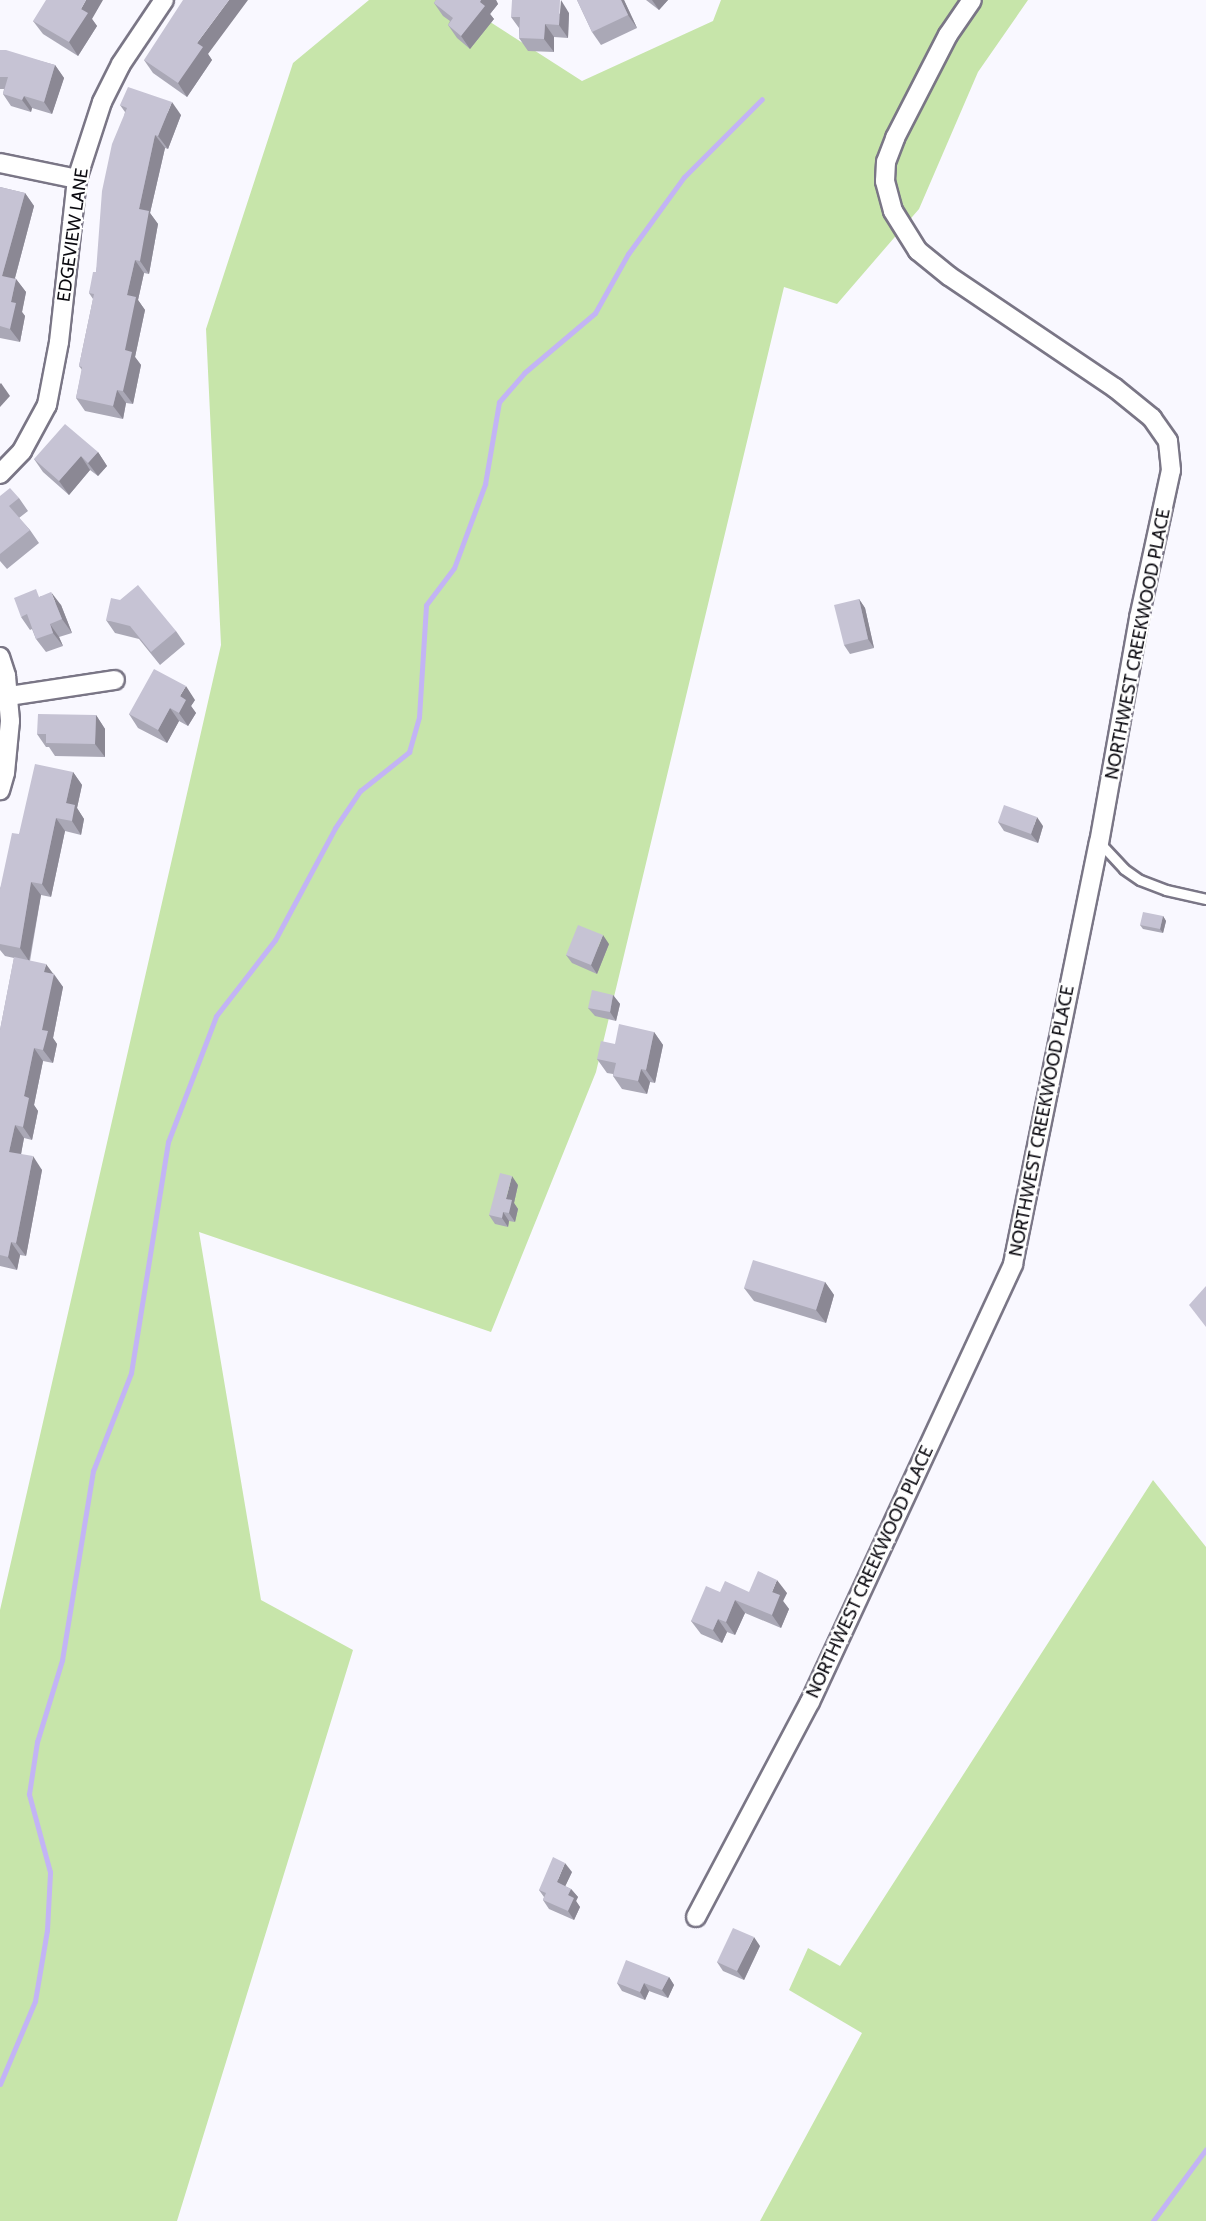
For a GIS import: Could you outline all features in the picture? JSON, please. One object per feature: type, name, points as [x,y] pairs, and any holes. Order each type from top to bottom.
[{"type":"street","name":"EDGEVIEW LANE","points":[[0,474],[22,451],[47,405],[59,342],[78,179],[102,102],[116,74],[164,0]]},
{"type":"street","name":"NORTHWEST CREEKWOOD PLACE","points":[[696,1917],[810,1702],[1013,1264],[1099,843],[1139,618],[1171,470],[1168,441],[1152,418],[1115,388],[948,276],[918,251],[893,211],[885,181],[886,162],[895,138],[948,35],[972,0]]},
{"type":"street","points":[[0,163],[78,179]]},
{"type":"street","points":[[0,657],[9,696],[8,752],[0,790]]},
{"type":"street","points":[[9,696],[115,680]]},
{"type":"lane","points":[[1099,843],[1124,869],[1140,880],[1166,890],[1206,899]]},
{"type":"green space","points":[[369,0],[456,0],[582,81],[713,21],[721,0],[1028,0],[978,72],[919,209],[837,304],[784,287],[596,1072],[491,1332],[199,1232],[261,1600],[353,1650],[177,2221],[0,2221],[0,1610],[221,645],[206,329],[293,63]]},
{"type":"green space","points":[[1153,1480],[1206,1547],[1206,2221],[760,2221],[862,2033],[789,1990],[808,1948],[840,1966]]},
{"type":"building","points":[[46,0],[86,0],[81,9],[88,13],[69,42],[33,21]]},
{"type":"building","points":[[183,0],[229,0],[197,43],[203,47],[178,83],[144,60]]},
{"type":"building","points":[[436,0],[481,0],[480,2],[485,6],[461,36],[448,25],[453,18],[434,3]]},
{"type":"building","points":[[512,0],[560,0],[559,25],[545,24],[544,39],[519,38],[520,17],[511,17]]},
{"type":"building","points":[[577,0],[621,0],[628,15],[592,32]]},
{"type":"building","points":[[0,50],[55,65],[44,102],[24,96],[22,100],[3,94],[8,77],[0,77]]},
{"type":"building","points":[[128,87],[172,102],[158,136],[155,135],[139,209],[149,211],[140,261],[135,260],[127,295],[136,297],[125,350],[132,352],[123,391],[117,390],[113,406],[76,398],[82,367],[79,366],[94,294],[89,293],[93,272],[96,272],[102,191],[112,144],[127,108],[120,105]]},
{"type":"building","points":[[0,187],[25,193],[2,276],[16,279],[11,302],[16,303],[10,329],[0,326]]},
{"type":"building","points":[[65,424],[98,452],[88,463],[81,456],[59,481],[34,459]]},
{"type":"building","points":[[10,488],[19,498],[9,506],[30,530],[0,554],[0,496]]},
{"type":"building","points":[[138,585],[176,631],[151,652],[130,626],[106,620],[111,598],[120,600]]},
{"type":"building","points":[[36,589],[39,597],[51,592],[62,619],[50,624],[53,633],[36,639],[27,614],[21,617],[14,598]]},
{"type":"building","points":[[859,599],[868,639],[844,645],[834,605]]},
{"type":"building","points":[[154,669],[186,686],[180,696],[186,700],[179,713],[170,708],[158,730],[129,714]]},
{"type":"building","points":[[38,714],[96,715],[95,744],[46,743],[46,734],[37,734]]},
{"type":"building","points":[[35,764],[73,772],[66,803],[75,805],[72,821],[56,818],[42,884],[31,882],[20,948],[0,944],[0,889],[12,833],[19,834]]},
{"type":"building","points":[[1004,805],[1037,817],[1031,834],[998,822]]},
{"type":"building","points":[[1143,912],[1163,916],[1160,929],[1140,925]]},
{"type":"building","points":[[578,925],[603,935],[591,965],[566,955]]},
{"type":"building","points":[[14,957],[46,964],[44,972],[54,974],[42,1030],[48,1031],[43,1050],[34,1048],[24,1096],[29,1098],[23,1127],[15,1125],[9,1152],[33,1156],[16,1243],[11,1242],[8,1257],[0,1255],[0,1030]]},
{"type":"building","points":[[592,990],[613,995],[610,1012],[588,1008]]},
{"type":"building","points":[[619,1024],[654,1032],[646,1070],[641,1069],[638,1081],[613,1076],[616,1063],[597,1059],[601,1041],[615,1044]]},
{"type":"building","points":[[500,1173],[512,1176],[506,1199],[512,1200],[509,1213],[503,1212],[502,1218],[489,1215]]},
{"type":"building","points":[[753,1260],[825,1282],[816,1310],[744,1288]]},
{"type":"building","points":[[1206,1286],[1206,1327],[1189,1305]]},
{"type":"building","points":[[758,1571],[777,1580],[772,1592],[780,1595],[772,1615],[735,1600],[726,1622],[718,1619],[713,1630],[691,1621],[706,1586],[720,1592],[725,1581],[749,1592]]},
{"type":"building","points":[[553,1857],[565,1863],[557,1882],[571,1889],[568,1895],[574,1898],[568,1911],[543,1900],[546,1893],[539,1890]]},
{"type":"building","points":[[733,1928],[754,1937],[737,1971],[717,1962]]},
{"type":"building","points":[[626,1960],[669,1977],[662,1990],[644,1983],[640,1992],[617,1983]]},
{"type":"waterway","points":[[0,2084],[35,2001],[47,1930],[50,1872],[29,1794],[37,1742],[62,1660],[93,1471],[131,1373],[168,1142],[216,1016],[275,940],[335,828],[360,791],[409,752],[419,717],[426,605],[454,568],[485,484],[499,402],[524,373],[595,313],[628,254],[684,177],[762,99]]},
{"type":"waterway","points":[[1153,2221],[1206,2149]]}]
